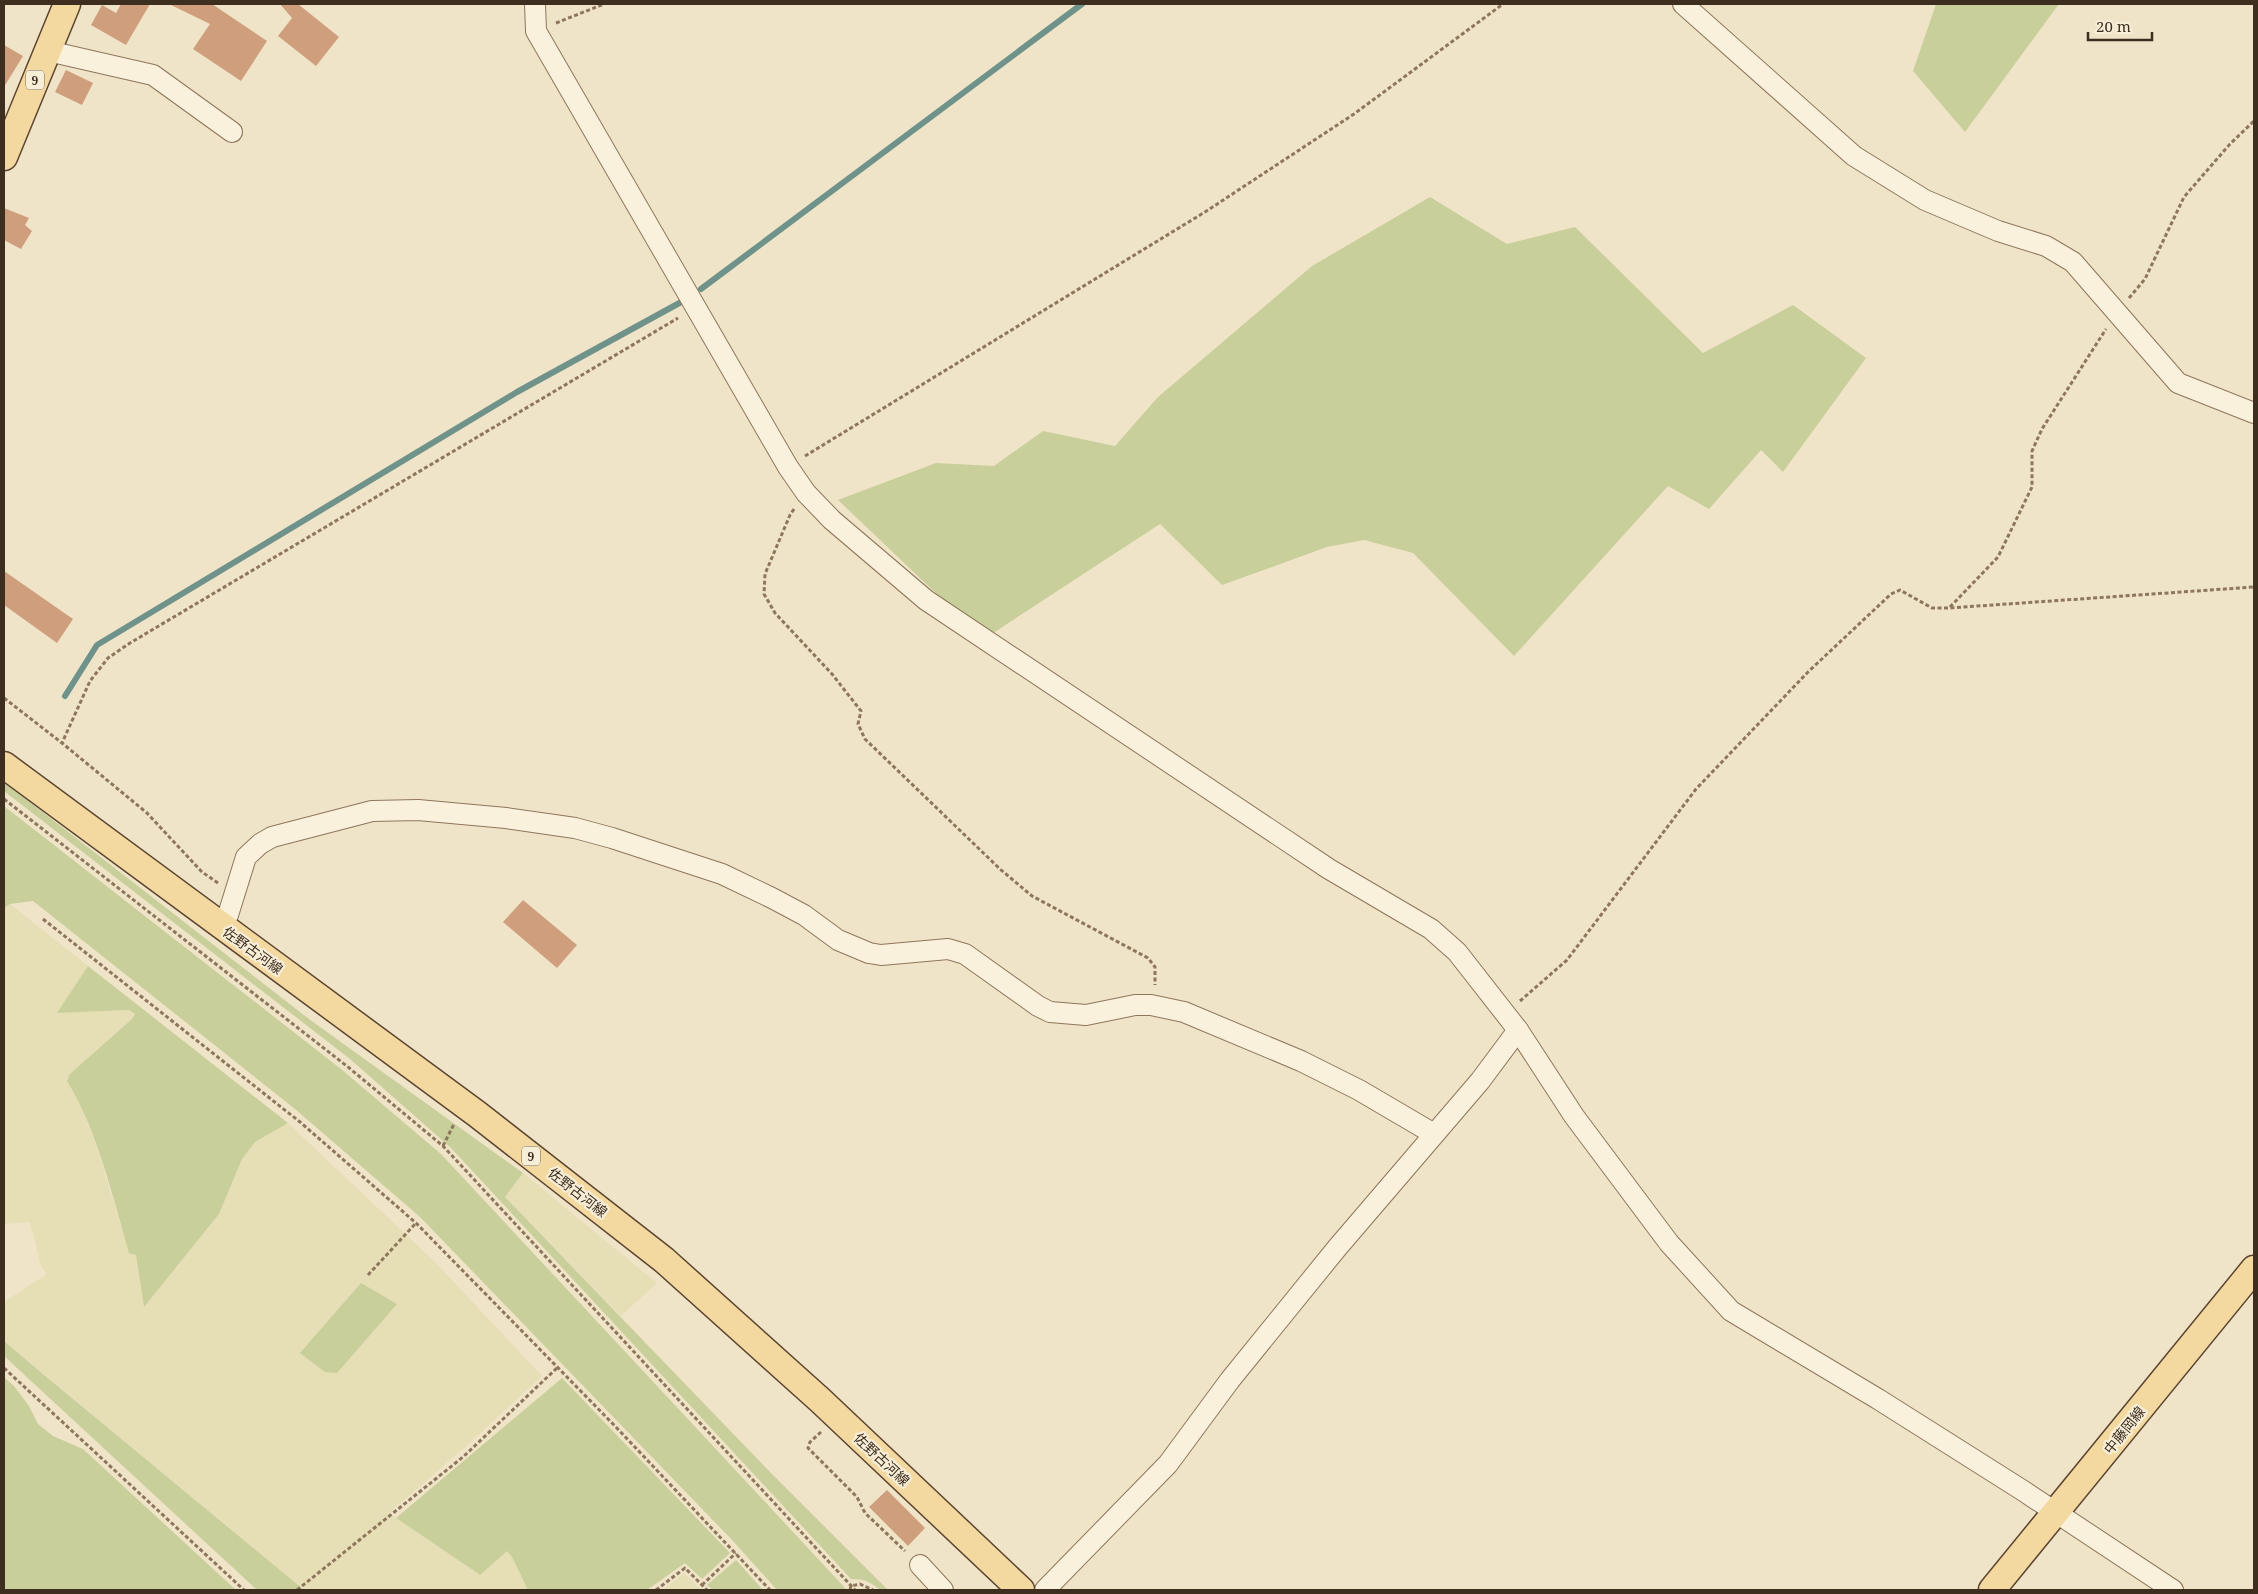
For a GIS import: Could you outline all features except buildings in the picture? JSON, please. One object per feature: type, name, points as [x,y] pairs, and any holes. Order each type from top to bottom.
[{"type":"main road","name":"9","points":[[4,157],[67,4]]},
{"type":"main road","name":"佐野古河線","points":[[4,765],[477,1114],[664,1260],[820,1400],[1021,1590]]},
{"type":"main road","name":"中藤岡線","points":[[1992,1590],[2254,1269]]},
{"type":"street","points":[[535,4],[536,31],[788,467],[806,493],[832,520],[926,600],[1320,863],[1432,929],[1457,952],[1518,1030],[1574,1116],[1669,1244],[1731,1310],[1878,1399],[2173,1590]]},
{"type":"street","points":[[1683,4],[1854,156],[1925,200],[1998,231],[2046,246],[2073,262],[2118,311],[2157,361],[2178,383],[2254,413]]},
{"type":"street","points":[[48,50],[153,75],[232,132]]},
{"type":"street","points":[[220,926],[228,915],[246,857],[260,844],[284,833],[325,824],[354,814],[372,811],[418,810],[529,821],[575,828],[612,838],[722,874],[804,915],[838,940],[869,953],[881,955],[948,949],[965,954],[1038,1006],[1050,1012],[1086,1015],[1135,1005],[1151,1005],[1184,1012],[1300,1061],[1360,1090],[1434,1134]]},
{"type":"street","points":[[1045,1590],[1168,1464],[1242,1365],[1337,1248],[1480,1080],[1518,1030]]},
{"type":"street","points":[[920,1566],[943,1590]]},
{"type":"path","points":[[536,31],[604,4]]},
{"type":"path","points":[[788,467],[1086,282],[1205,212],[1354,114],[1502,4]]},
{"type":"path","points":[[1949,608],[1998,557],[2032,487],[2032,451],[2042,429],[2118,311],[2145,279],[2184,197],[2230,144],[2254,121]]},
{"type":"path","points":[[62,743],[90,681],[108,658],[130,643],[697,307]]},
{"type":"path","points":[[806,493],[790,515],[764,574],[764,594],[775,613],[832,674],[861,711],[858,724],[865,739],[1000,869],[1044,904],[1148,958],[1155,967],[1156,977],[1151,1005]]},
{"type":"path","points":[[1504,1013],[1544,982],[1567,960],[1696,789],[1808,672],[1891,594],[1900,590],[1932,608],[1949,608],[2254,587]]},
{"type":"path","points":[[4,698],[147,813],[202,872],[234,891]]},
{"type":"path","points":[[4,799],[348,1066],[443,1146],[851,1588],[855,1590]]},
{"type":"path","points":[[43,919],[300,1122],[416,1222],[736,1552],[770,1590]]},
{"type":"path","points":[[443,1146],[456,1119]]},
{"type":"path","points":[[368,1275],[416,1222]]},
{"type":"path","points":[[297,1590],[463,1457],[558,1367]]},
{"type":"path","points":[[4,1368],[244,1590]]},
{"type":"path","points":[[826,1426],[810,1442],[808,1448],[857,1497],[865,1513],[920,1566]]},
{"type":"path","points":[[702,1585],[736,1552]]},
{"type":"path","points":[[656,1590],[685,1568],[707,1590]]},
{"type":"path","points":[[851,1588],[860,1584],[873,1590]]},
{"type":"shaded area","points":[[10,904],[88,966],[58,1013],[129,1010],[135,1013],[132,1019],[68,1081],[78,1098],[97,1148],[129,1252],[136,1255],[144,1306],[219,1214],[242,1159],[255,1142],[288,1123],[436,1263],[542,1376],[463,1449],[389,1513],[479,1575],[507,1550],[528,1590],[304,1590],[4,1341],[4,1302],[47,1274],[41,1266],[30,1222],[4,1224],[4,908]]},
{"type":"shaded area","points":[[523,1173],[657,1283],[621,1316],[505,1197]]},
{"type":"shaded area","points":[[684,1573],[701,1590],[663,1590]]},
{"type":"green space","points":[[1936,4],[2059,4],[1965,132],[1913,71]]},
{"type":"green space","points":[[1430,197],[1507,244],[1575,227],[1703,353],[1793,305],[1866,358],[1783,472],[1761,450],[1709,509],[1668,486],[1514,656],[1413,553],[1364,540],[1327,547],[1222,585],[1160,524],[984,639],[838,500],[936,463],[994,466],[1043,431],[1115,446],[1158,397],[1312,266]]},
{"type":"green space","points":[[4,782],[309,1019],[523,1173],[505,1197],[768,1470],[888,1590],[880,1590],[867,1582],[851,1579],[451,1148],[350,1059],[4,791]]},
{"type":"green space","points":[[4,806],[341,1069],[441,1154],[845,1590],[777,1590],[733,1541],[420,1217],[295,1109],[33,901],[10,904],[4,908]]},
{"type":"green space","points":[[88,966],[288,1123],[255,1142],[242,1159],[219,1214],[144,1307],[136,1255],[129,1253],[95,1142],[87,1120],[67,1081],[70,1074],[132,1019],[135,1014],[129,1010],[57,1013]]},
{"type":"green space","points":[[361,1283],[397,1304],[337,1373],[325,1372],[300,1353]]},
{"type":"green space","points":[[4,1341],[304,1590],[257,1590],[4,1356]]},
{"type":"green space","points":[[4,1377],[14,1386],[29,1406],[38,1424],[53,1436],[83,1449],[236,1590],[4,1590]]},
{"type":"green space","points":[[562,1378],[730,1553],[702,1579],[685,1563],[647,1590],[528,1590],[512,1557],[507,1551],[480,1575],[396,1518]]},
{"type":"green space","points":[[736,1560],[763,1590],[713,1590],[707,1585]]},
{"type":"waterway","points":[[701,289],[1082,4]]},
{"type":"waterway","points":[[65,696],[97,645],[517,392],[683,301]]}]
